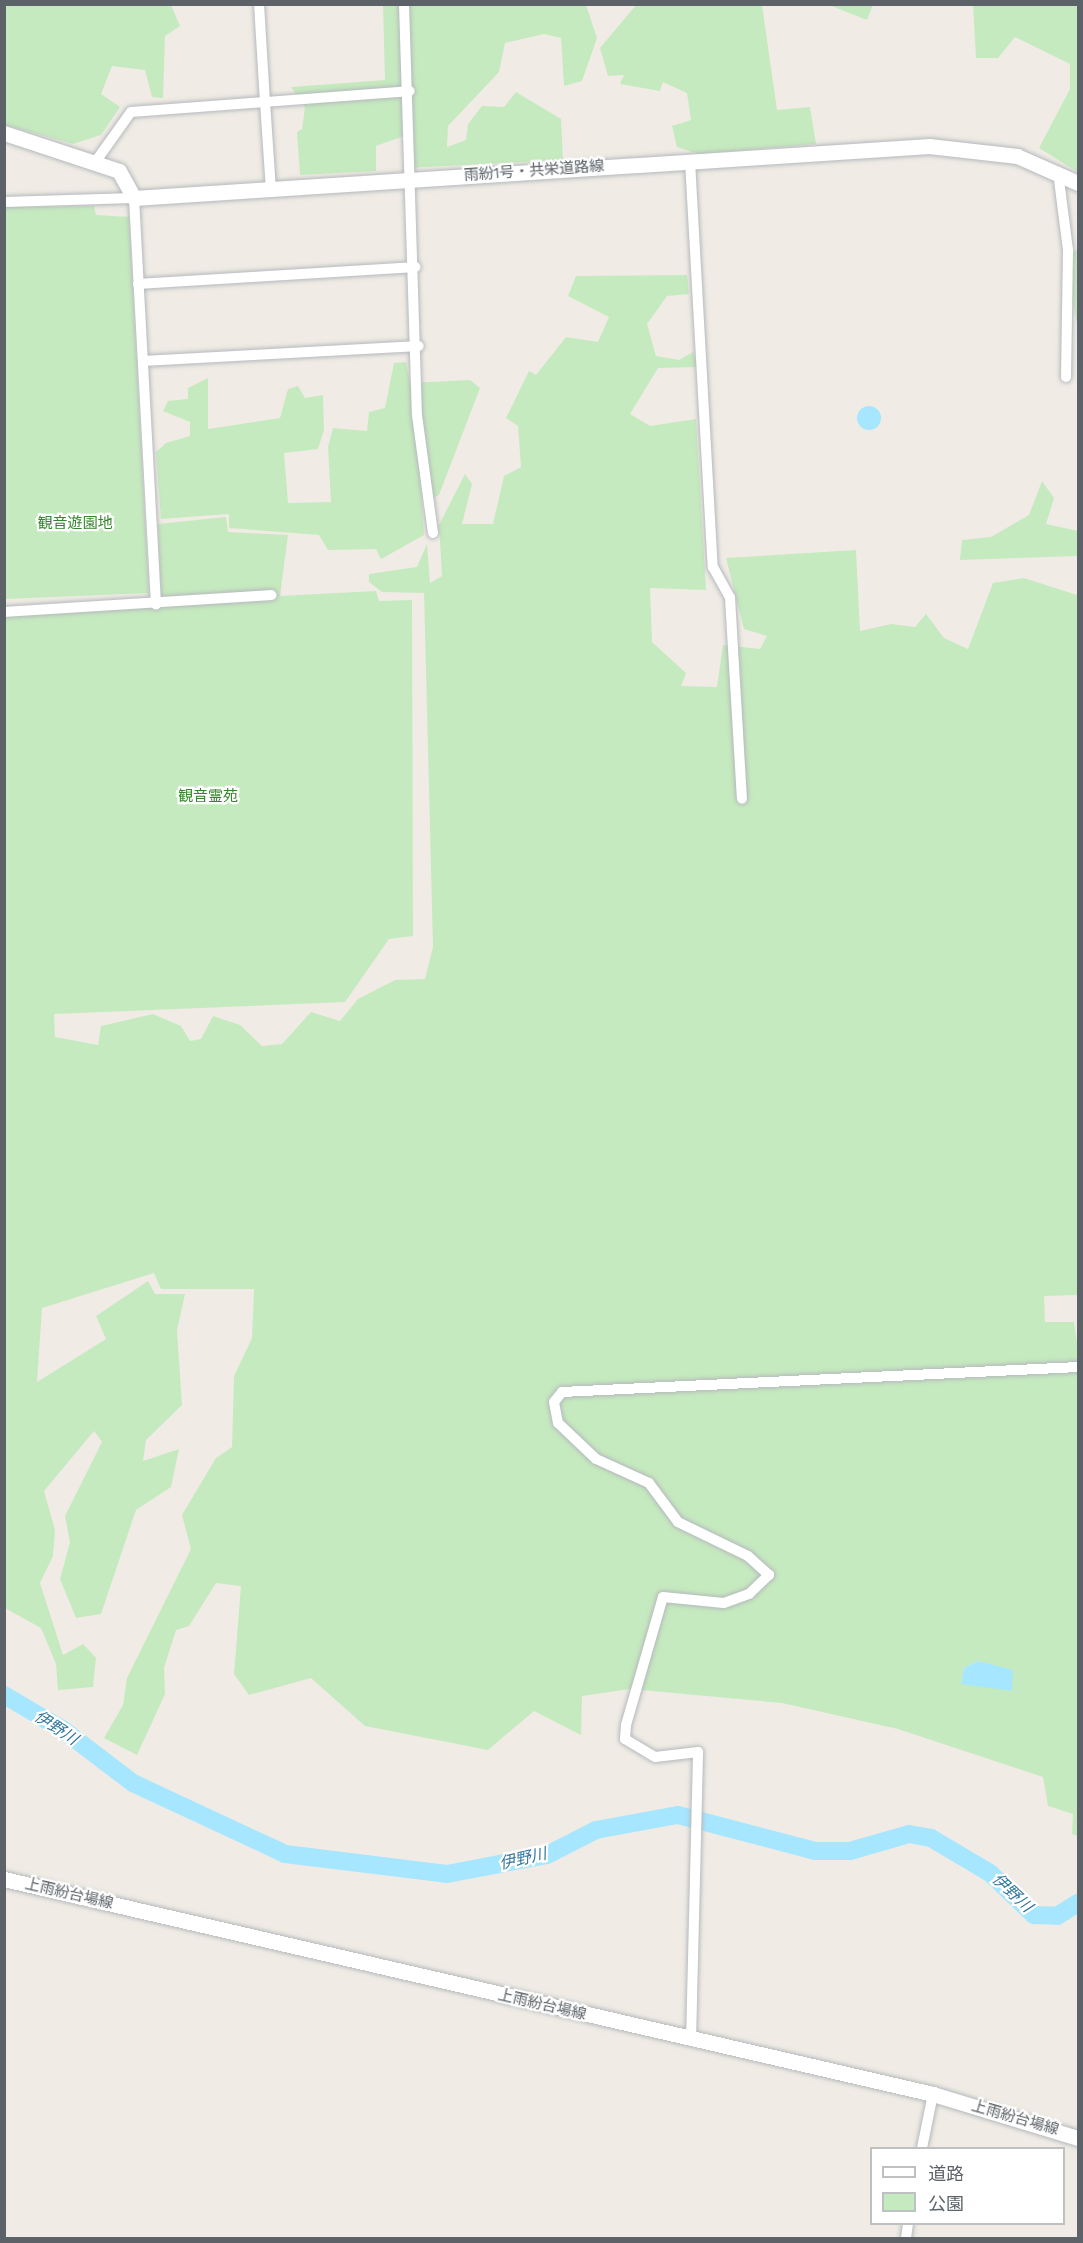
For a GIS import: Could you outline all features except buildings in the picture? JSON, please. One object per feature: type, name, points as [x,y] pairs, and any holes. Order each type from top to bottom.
[{"type":"street","points":[[259,4],[271,189]]},
{"type":"street","points":[[404,4],[413,179],[419,446],[433,533]]},
{"type":"street","points":[[96,161],[131,112],[410,91]]},
{"type":"street","points":[[4,133],[96,161],[119,171],[134,198],[156,604]]},
{"type":"street","name":"雨紛1号・共栄道路線","points":[[134,198],[690,161],[964,146],[1017,156],[1058,172],[1078,183]]},
{"type":"street","points":[[690,161],[713,567],[730,598],[742,799]]},
{"type":"street","points":[[1058,172],[1068,250],[1066,377]]},
{"type":"street","points":[[4,202],[134,198]]},
{"type":"street","points":[[138,284],[414,267]]},
{"type":"street","points":[[143,361],[418,346]]},
{"type":"street","points":[[4,612],[271,595]]},
{"type":"street","points":[[691,2041],[699,1852],[698,1752],[655,1757],[625,1739],[643,1658],[663,1597],[724,1603],[765,1584],[769,1575],[748,1556],[678,1522],[649,1483],[596,1459],[567,1434],[553,1412],[562,1392],[1078,1367]]},
{"type":"street","name":"上雨紛台場線","points":[[4,1880],[691,2041],[933,2094],[1078,2138]]},
{"type":"street","points":[[922,2147],[933,2094]]},
{"type":"green space","points":[[873,4],[867,20],[829,5]]},
{"type":"green space","points":[[4,5],[171,5],[180,26],[165,36],[163,98],[152,97],[145,70],[112,66],[101,94],[120,107],[101,135],[73,144],[5,125]]},
{"type":"green space","points":[[383,5],[586,5],[597,38],[582,81],[564,86],[561,38],[544,34],[505,43],[499,72],[448,126],[447,147],[466,140],[468,124],[482,106],[504,107],[516,92],[561,119],[563,160],[405,168],[404,136],[376,146],[376,171],[300,175],[297,132],[302,129],[305,107],[291,87],[385,80]]},
{"type":"green space","points":[[636,5],[762,5],[777,110],[810,107],[816,144],[699,154],[677,147],[672,126],[691,120],[687,93],[663,82],[660,91],[620,84],[624,75],[608,76],[600,48]]},
{"type":"green space","points":[[973,5],[1078,5],[1078,172],[1039,148],[1070,89],[1070,64],[1015,37],[998,58],[976,58]]},
{"type":"green space","name":"観音遊園地","points":[[94,206],[96,215],[129,217],[149,593],[5,599],[4,207]]},
{"type":"green space","points":[[1078,249],[1078,329],[1064,257]]},
{"type":"green space","name":"観音霊苑","points":[[687,275],[689,294],[667,296],[647,324],[656,356],[679,360],[693,352],[698,367],[658,368],[630,414],[650,426],[696,419],[706,590],[650,588],[652,642],[686,673],[681,686],[717,687],[723,645],[760,649],[767,636],[744,629],[726,558],[856,550],[860,631],[891,624],[915,627],[926,614],[944,638],[968,649],[993,583],[1024,578],[1077,595],[1078,1295],[1044,1296],[1045,1322],[1074,1322],[1078,1350],[1078,1836],[1072,1834],[1073,1814],[1048,1806],[1043,1777],[898,1729],[782,1703],[630,1689],[582,1696],[581,1735],[534,1711],[488,1750],[365,1726],[311,1678],[249,1695],[234,1674],[241,1586],[216,1583],[189,1626],[176,1630],[164,1668],[165,1694],[137,1755],[104,1738],[123,1705],[127,1678],[191,1549],[182,1515],[216,1458],[232,1447],[234,1376],[252,1338],[254,1289],[161,1289],[154,1273],[42,1308],[37,1382],[106,1339],[96,1316],[148,1281],[155,1294],[185,1294],[177,1330],[182,1405],[146,1440],[143,1461],[179,1449],[171,1487],[136,1510],[101,1614],[76,1618],[60,1579],[70,1542],[65,1516],[102,1442],[94,1431],[44,1491],[55,1530],[53,1556],[40,1583],[63,1655],[83,1644],[96,1658],[93,1687],[58,1690],[56,1664],[41,1628],[5,1608],[5,607],[161,598],[158,524],[226,517],[228,532],[288,535],[280,596],[376,591],[379,601],[412,600],[413,936],[389,939],[345,1002],[54,1014],[55,1037],[98,1045],[101,1026],[153,1014],[181,1026],[190,1041],[201,1039],[213,1016],[240,1025],[262,1046],[282,1044],[311,1012],[340,1021],[358,999],[395,980],[425,979],[433,947],[424,593],[382,592],[369,582],[369,574],[417,567],[427,544],[430,583],[442,576],[439,525],[465,474],[472,484],[462,524],[493,524],[504,476],[521,467],[518,426],[506,418],[529,371],[536,375],[566,337],[598,342],[609,317],[568,296],[576,276]],"holes":[[[978,1661],[996,1668],[1013,1670],[961,1684],[964,1668]]]},
{"type":"green space","points":[[406,362],[410,383],[470,380],[480,388],[439,495],[432,498],[420,473],[424,535],[381,559],[376,549],[328,550],[319,535],[229,528],[229,514],[161,519],[156,452],[166,443],[190,436],[190,422],[163,411],[168,401],[188,399],[188,388],[208,378],[208,429],[280,418],[288,389],[298,386],[305,398],[323,395],[324,430],[318,449],[284,453],[288,503],[331,502],[328,447],[333,428],[367,431],[369,412],[385,408],[394,363]]},
{"type":"green space","points":[[1042,481],[1054,498],[1046,524],[1078,531],[1078,556],[960,560],[962,540],[991,537],[1029,515]]},
{"type":"water","points":[[869,406],[878,409],[881,418],[878,427],[869,430],[860,427],[857,418],[860,409]]},
{"type":"water","points":[[978,1661],[1013,1670],[1012,1691],[961,1684],[964,1668]]},
{"type":"waterway","name":"伊野川","points":[[4,1695],[62,1729],[133,1783],[285,1854],[447,1874],[547,1855],[596,1830],[678,1815],[815,1851],[850,1851],[909,1834],[931,1838],[990,1873],[1034,1915],[1057,1916],[1078,1903]]}]
